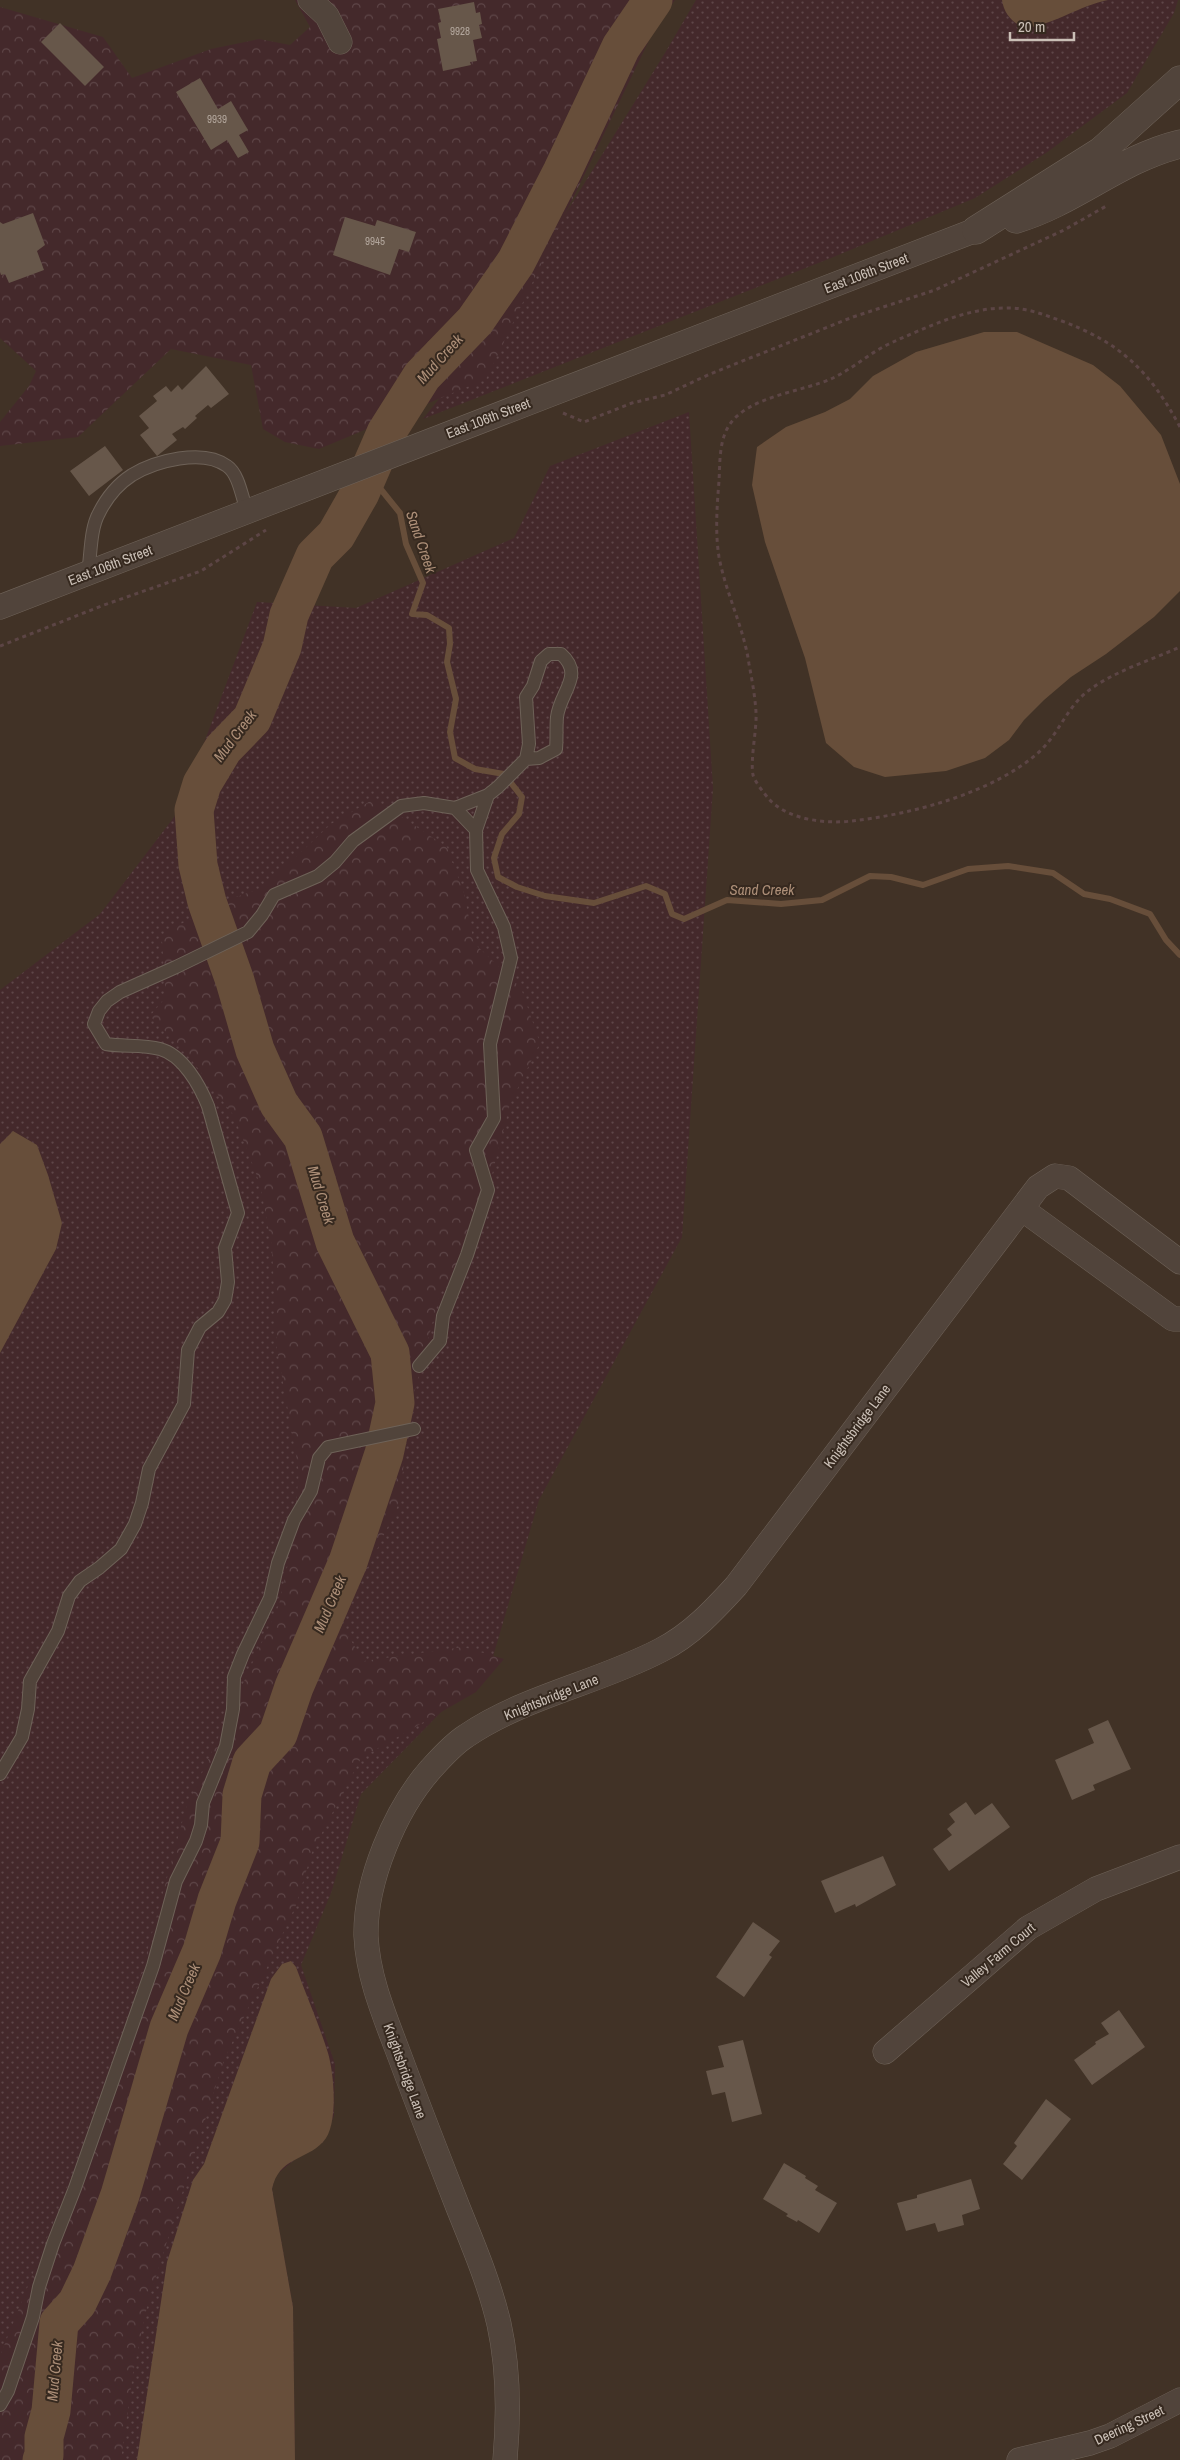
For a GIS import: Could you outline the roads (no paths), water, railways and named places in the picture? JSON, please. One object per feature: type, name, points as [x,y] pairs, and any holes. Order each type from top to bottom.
[{"type":"street","points":[[310,0],[326,16],[340,42]]},
{"type":"street","name":"East 106th Street","points":[[976,230],[1101,152],[1180,80]]},
{"type":"street","name":"East 106th Street","points":[[0,607],[441,435],[976,230],[1034,213],[1074,196],[1137,160],[1180,144]]},
{"type":"street","name":"Knightsbridge Lane","points":[[505,2460],[508,2394],[499,2323],[473,2246],[380,2003],[369,1960],[367,1917],[374,1881],[392,1831],[407,1802],[428,1772],[466,1736],[519,1708],[610,1673],[664,1649],[703,1621],[736,1586],[1038,1187],[1055,1176],[1070,1178],[1180,1262]]},
{"type":"street","points":[[1022,1209],[1173,1319],[1180,1319]]},
{"type":"street","name":"Valley Farm Court","points":[[884,2052],[1028,1928],[1096,1889],[1180,1857]]},
{"type":"street","name":"Deering Street","points":[[1019,2460],[1090,2443],[1110,2436],[1180,2400]]},
{"type":"lane","points":[[88,573],[98,514],[118,486],[133,475],[167,461],[193,456],[214,460],[228,466],[236,480],[247,512]]},
{"type":"lane","points":[[0,1774],[22,1738],[28,1709],[30,1681],[58,1631],[69,1596],[80,1580],[100,1568],[121,1549],[135,1524],[142,1503],[149,1469],[184,1404],[188,1350],[200,1327],[218,1312],[225,1300],[228,1282],[225,1248],[238,1212],[203,1092],[175,1058],[161,1049],[106,1044],[94,1024],[99,1011],[107,1001],[120,992],[176,968],[248,932],[262,915],[274,895],[318,876],[335,862],[353,841],[402,806],[424,803],[455,808],[488,795],[522,764],[556,749],[557,716],[572,672],[570,662],[561,654],[549,654],[541,661],[533,686],[526,696],[529,744],[522,764]]},
{"type":"lane","points":[[419,1366],[440,1341],[444,1316],[467,1255],[488,1190],[476,1150],[494,1118],[490,1044],[511,958],[504,927],[476,870],[476,830],[488,795]]},
{"type":"lane","points":[[455,808],[476,830]]},
{"type":"lane","points":[[0,2405],[8,2391],[33,2317],[39,2287],[53,2244],[75,2188],[153,1966],[176,1881],[196,1841],[201,1825],[203,1803],[226,1746],[233,1709],[234,1677],[270,1598],[278,1564],[294,1520],[311,1491],[319,1458],[328,1447],[414,1430]]},
{"type":"waterway","name":"Mud Creek","points":[[42,2460],[44,2455],[44,2437],[51,2411],[59,2323],[77,2303],[92,2272],[120,2195],[169,2028],[202,1951],[217,1900],[240,1842],[242,1795],[252,1762],[278,1734],[294,1687],[348,1562],[384,1454],[395,1403],[390,1353],[335,1242],[303,1137],[279,1104],[255,1050],[235,981],[207,902],[198,865],[194,810],[202,784],[223,749],[252,719],[282,647],[289,615],[315,556],[336,535],[360,493],[386,433],[422,376],[475,321],[516,262],[562,172],[621,47],[653,0]]},
{"type":"waterway","name":"Sand Creek","points":[[366,480],[379,487],[400,513],[406,544],[423,583],[412,614],[427,615],[449,628],[450,644],[447,662],[456,699],[450,732],[455,758],[475,769],[504,774],[522,797],[519,814],[502,834],[494,858],[498,877],[517,887],[545,896],[594,903],[646,886],[665,894],[672,914],[684,919],[727,900],[781,904],[822,900],[870,876],[891,877],[923,885],[968,869],[1008,866],[1053,873],[1084,894],[1110,899],[1150,914],[1166,940],[1180,955]]}]
